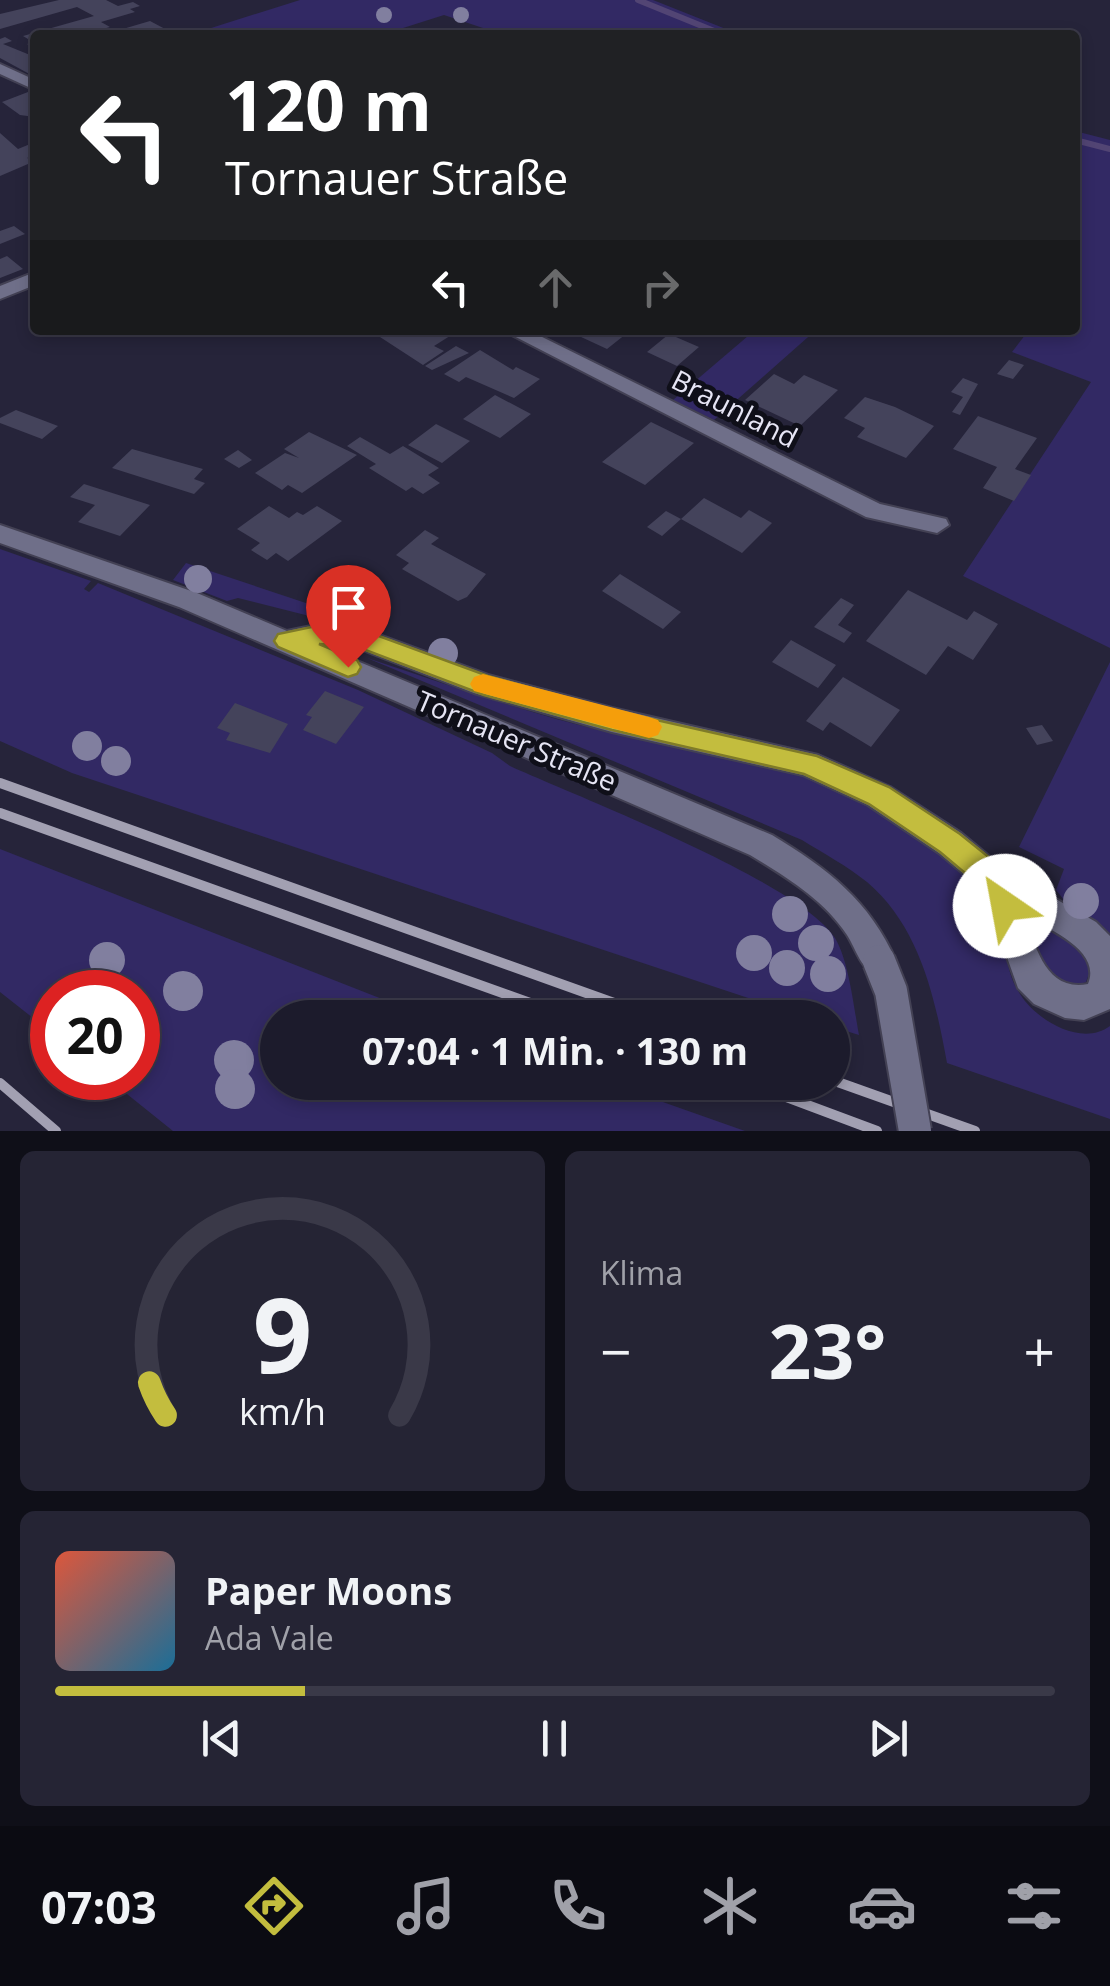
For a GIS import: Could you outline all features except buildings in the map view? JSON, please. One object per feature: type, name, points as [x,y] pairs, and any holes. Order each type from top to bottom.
[{"type":"street","points":[[0,68],[30,83]]},
{"type":"street","points":[[0,293],[30,280]]},
{"type":"street","name":"Braunland","points":[[522,335],[874,510],[937,525]]},
{"type":"street","name":"Tornauer Straße","points":[[0,534],[188,600],[760,845],[832,892],[862,925],[891,992],[915,1131]]},
{"type":"street","points":[[286,641],[321,634],[357,637],[484,685],[612,720],[808,764],[879,796],[950,843],[996,881]]},
{"type":"shaded area","points":[[300,0],[653,0],[728,30],[489,30],[444,15],[397,30],[205,30]]},
{"type":"shaded area","points":[[1080,132],[1110,140],[1110,648],[963,576],[1091,382],[1012,352],[1025,335],[1080,335]]},
{"type":"shaded area","points":[[749,335],[810,335],[714,420],[673,400]]},
{"type":"shaded area","points":[[0,549],[91,581],[84,589],[89,592],[98,583],[358,690],[492,753],[510,766],[735,867],[814,916],[835,938],[847,972],[859,1035],[850,1032],[850,1000],[754,1000],[72,773],[0,741]]},
{"type":"shaded area","points":[[186,563],[357,620],[350,625],[341,624],[238,598],[227,601],[173,580]]},
{"type":"shaded area","points":[[367,658],[577,724],[763,763],[818,782],[896,822],[942,856],[978,892],[998,924],[1015,985],[1037,1013],[1074,1032],[1099,1032],[1110,1026],[1110,1119],[947,1063],[930,989],[900,920],[867,882],[835,860],[802,840]]},
{"type":"shaded area","points":[[1110,662],[1110,937],[1076,915],[1056,890],[1064,869],[1019,847]]},
{"type":"shaded area","points":[[0,849],[385,1000],[260,1000],[260,1100],[657,1100],[745,1131],[173,1131],[134,1100],[160,1100],[160,970],[30,970],[30,1016],[0,992]]},
{"type":"shaded area","points":[[1011,904],[1085,949],[1092,965],[1086,982],[1070,988],[1050,980]]},
{"type":"waterway","points":[[638,0],[712,30]]},
{"type":"waterway","points":[[1080,141],[1110,149]]},
{"type":"railway","points":[[0,783],[606,1000]]},
{"type":"railway","points":[[0,813],[522,1000]]},
{"type":"railway","points":[[0,1083],[56,1131]]},
{"type":"railway","points":[[850,1086],[975,1131]]},
{"type":"railway","points":[[794,1100],[877,1131]]},
{"type":"slow traffic","points":[[483,684],[649,727]]},
{"type":"route","points":[[348,667],[286,641],[321,634],[357,637],[484,685],[612,720],[808,764],[879,796],[950,843],[996,881],[1005,906]]}]
